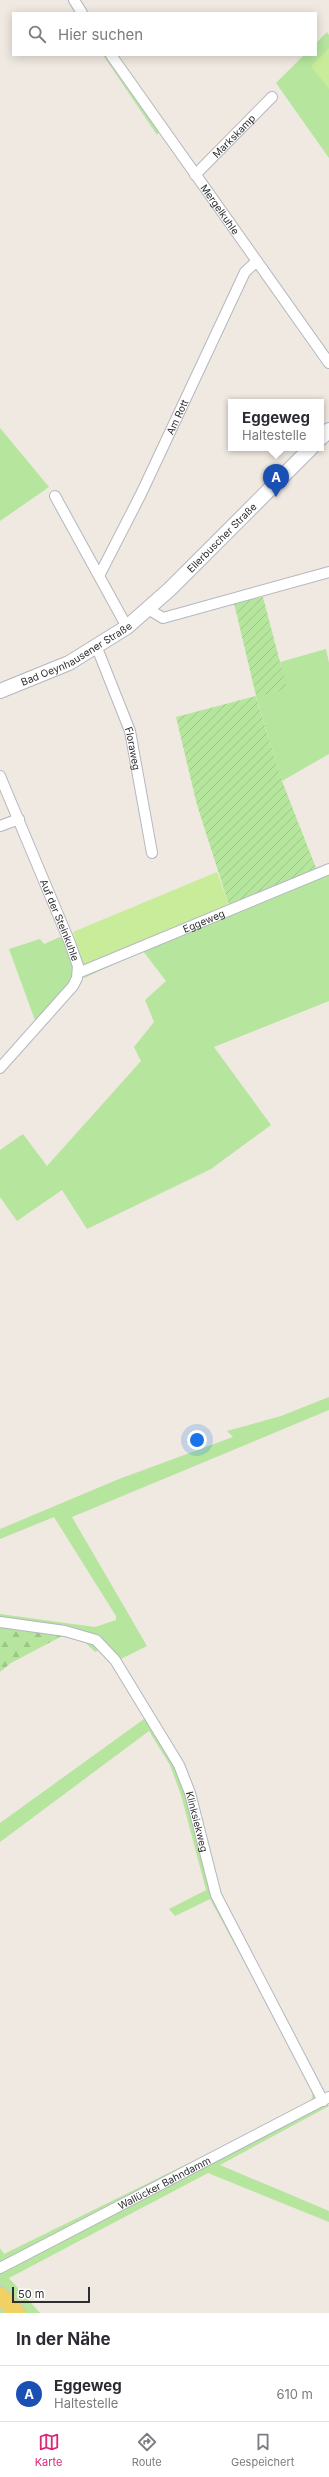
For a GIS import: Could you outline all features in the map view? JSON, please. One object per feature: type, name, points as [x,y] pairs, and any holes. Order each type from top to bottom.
[{"type":"main road","name":"Ellerbuscher Straße","points":[[148,610],[308,451]]},
{"type":"main road","name":"Bad Oeynhausener Straße","points":[[0,691],[69,663],[97,648],[148,610]]},
{"type":"main road","points":[[0,2295],[17,2313]]},
{"type":"street","points":[[74,0],[81,12]]},
{"type":"street","name":"Mergelkuhle","points":[[112,56],[256,262],[329,363]]},
{"type":"street","name":"Markskamp","points":[[195,175],[272,97]]},
{"type":"street","name":"Am Rott","points":[[100,574],[141,494],[245,272],[256,262]]},
{"type":"street","points":[[55,496],[100,574],[127,627]]},
{"type":"street","points":[[148,610],[164,618],[329,572]]},
{"type":"street","name":"Floraweg","points":[[97,648],[130,731],[152,853]]},
{"type":"street","name":"Auf der Steinkuhle","points":[[0,776],[70,943],[77,963],[78,973],[73,986],[0,1068]]},
{"type":"street","points":[[0,826],[19,819]]},
{"type":"street","name":"Eggeweg","points":[[78,973],[329,869]]},
{"type":"street","name":"Klinksiekweg","points":[[0,1622],[65,1631],[96,1640],[115,1660],[179,1766],[190,1792],[216,1896],[326,2099]]},
{"type":"street","name":"Wallücker Bahndamm","points":[[0,2268],[326,2099]]},
{"type":"green space","points":[[327,32],[329,35],[329,158],[276,83],[303,56],[317,56],[317,42]]},
{"type":"green space","points":[[329,48],[329,89],[311,66]]},
{"type":"green space","points":[[104,56],[118,56],[164,124],[157,135]]},
{"type":"green space","points":[[0,428],[49,487],[0,521]]},
{"type":"green space","points":[[263,597],[287,689],[256,697],[282,781],[316,868],[229,905],[197,805],[176,717],[256,696],[234,603]]},
{"type":"green space","points":[[326,649],[329,663],[329,754],[282,781],[256,696],[286,689],[280,662]]},
{"type":"green space","points":[[329,863],[329,1001],[214,1047],[271,1125],[211,1169],[87,1229],[62,1190],[17,1221],[0,1197],[0,1150],[23,1134],[47,1166],[141,1061],[134,1047],[154,1022],[145,1000],[166,981],[143,951],[84,978],[82,962],[89,964]]},
{"type":"green space","points":[[217,872],[229,905],[88,964],[82,962],[73,932]]},
{"type":"green space","points":[[60,937],[67,946],[71,956],[74,978],[36,1023],[9,949],[40,939],[44,944]]},
{"type":"green space","points":[[329,1397],[329,1410],[72,1517],[147,1646],[119,1660],[106,1645],[95,1652],[83,1640],[66,1634],[0,1626],[0,1614],[95,1627],[116,1620],[116,1616],[54,1517],[0,1539],[0,1529],[119,1479],[233,1437],[227,1431],[281,1416]]},
{"type":"green space","points":[[0,1626],[66,1634],[11,1663],[0,1672]]},
{"type":"green space","points":[[151,1714],[182,1765],[218,1895],[329,2106],[220,2165],[329,2211],[329,2222],[208,2173],[9,2278],[40,2313],[0,2313],[0,2248],[4,2254],[307,2105],[312,2098],[313,2089],[210,1899],[175,1916],[169,1909],[206,1890],[181,1795],[170,1765],[149,1731],[0,1842],[0,1823]]},
{"type":"place","name":"Eggeweg","points":[[276,497]]}]
